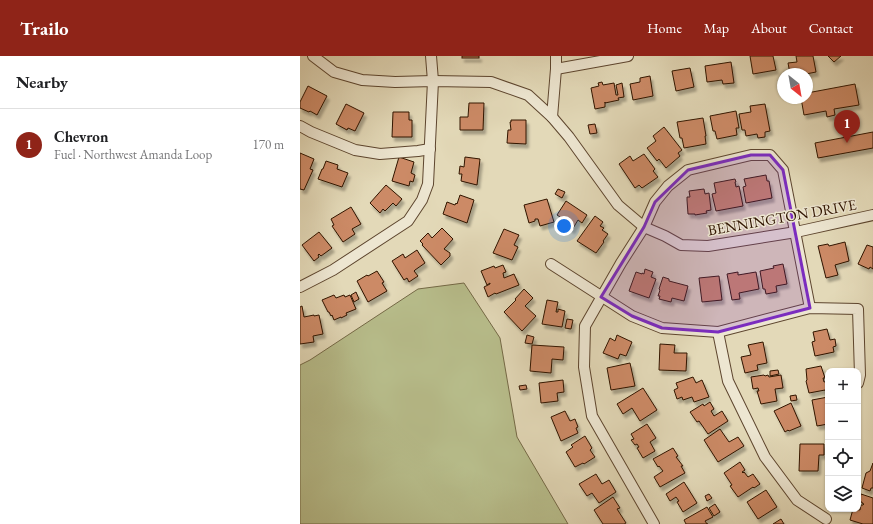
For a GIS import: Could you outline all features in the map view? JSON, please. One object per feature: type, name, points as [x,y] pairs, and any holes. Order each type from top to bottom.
[{"type":"street","name":"BENNINGTON DRIVE","points":[[313,56],[334,72],[362,80],[394,82],[491,82],[528,95],[552,117],[569,137],[618,205],[644,227],[681,245],[708,246],[796,232],[873,215]]},
{"type":"street","points":[[300,287],[333,270],[408,221],[422,200],[428,184],[433,81],[431,56]]},
{"type":"street","points":[[552,117],[556,56]]},
{"type":"street","points":[[556,69],[628,56]]},
{"type":"street","points":[[300,126],[355,150],[380,154],[430,149]]},
{"type":"street","points":[[654,524],[592,416],[584,367],[585,326],[644,227],[655,202],[668,186],[688,170],[751,155],[770,155],[783,170],[810,308]]},
{"type":"street","points":[[551,264],[632,316],[662,328],[718,332],[810,308],[858,309],[860,368]]},
{"type":"street","points":[[718,332],[728,381],[765,457],[797,500],[826,517]]},
{"type":"highlighted area","points":[[751,155],[770,155],[783,170],[810,308],[718,332],[662,328],[632,316],[601,297],[644,227],[655,202],[688,170]]},
{"type":"green space","points":[[464,283],[500,338],[517,437],[568,524],[300,524],[300,365],[310,360],[418,289]]},
{"type":"building","points":[[462,56],[479,56],[479,58],[462,58]]},
{"type":"building","points":[[750,56],[773,56],[776,70],[753,74]]},
{"type":"building","points":[[796,56],[813,56],[816,72],[813,73],[813,68],[789,68],[788,63],[797,62]]},
{"type":"building","points":[[828,56],[841,56],[834,62]]},
{"type":"building","points":[[731,62],[734,83],[723,84],[722,80],[707,82],[705,66]]},
{"type":"building","points":[[690,68],[694,87],[676,91],[672,71]]},
{"type":"building","points":[[650,76],[653,96],[633,100],[630,84],[640,82],[640,78]]},
{"type":"building","points":[[602,82],[603,85],[614,83],[616,95],[618,95],[616,85],[622,83],[624,97],[618,98],[619,100],[605,103],[605,107],[595,109],[591,88],[599,86],[598,83]]},
{"type":"building","points":[[855,84],[859,105],[834,109],[835,115],[827,117],[826,111],[804,115],[802,104],[813,104],[813,92]]},
{"type":"building","points":[[308,86],[327,96],[317,115],[300,108],[300,102]]},
{"type":"building","points":[[469,103],[484,103],[483,130],[460,130],[460,117],[468,117]]},
{"type":"building","points":[[346,104],[364,113],[355,131],[348,128],[347,130],[336,124]]},
{"type":"building","points":[[765,104],[770,131],[765,132],[765,137],[758,138],[757,134],[746,136],[745,130],[742,130],[739,114],[751,112],[750,106]]},
{"type":"building","points":[[736,111],[739,128],[736,128],[737,135],[717,139],[715,131],[713,131],[710,116]]},
{"type":"building","points":[[393,112],[409,112],[409,120],[412,120],[412,137],[392,137]]},
{"type":"building","points":[[703,118],[706,144],[684,148],[682,138],[680,138],[677,122]]},
{"type":"building","points":[[511,120],[526,120],[526,144],[507,143],[508,130],[511,130]]},
{"type":"building","points":[[595,124],[597,133],[590,134],[588,125]]},
{"type":"building","points":[[664,127],[682,150],[678,153],[680,156],[666,168],[659,159],[657,161],[647,148],[656,141],[653,136]]},
{"type":"building","points":[[873,132],[873,148],[818,158],[815,143]]},
{"type":"building","points":[[300,153],[314,159],[310,169],[313,170],[304,190],[300,189]]},
{"type":"building","points":[[644,154],[655,169],[653,171],[658,177],[642,188],[639,185],[635,188],[619,164],[630,156],[633,161]]},
{"type":"building","points":[[399,157],[414,162],[411,173],[415,175],[413,182],[410,181],[409,186],[392,181]]},
{"type":"building","points":[[465,157],[480,159],[477,185],[461,181],[462,174],[459,174],[460,166],[464,167]]},
{"type":"building","points":[[326,161],[338,165],[337,169],[348,173],[342,187],[318,179]]},
{"type":"building","points":[[766,175],[767,181],[769,181],[772,198],[746,203],[743,187],[746,186],[744,179]]},
{"type":"building","points":[[735,179],[736,187],[739,186],[743,206],[716,211],[712,194],[716,193],[714,183]]},
{"type":"building","points":[[386,185],[402,199],[396,206],[393,203],[385,211],[383,209],[380,213],[370,203]]},
{"type":"building","points":[[558,189],[565,192],[562,198],[555,194]]},
{"type":"building","points":[[704,189],[705,194],[709,193],[711,210],[706,211],[707,213],[695,215],[688,214],[687,197],[690,197],[689,191]]},
{"type":"building","points":[[460,195],[474,200],[467,223],[443,214],[447,202],[455,205],[456,203],[457,204]]},
{"type":"building","points":[[547,199],[554,222],[540,226],[538,219],[535,219],[535,221],[529,223],[524,205]]},
{"type":"building","points":[[566,201],[587,215],[582,223],[578,220],[572,230],[564,224],[566,221],[557,215]]},
{"type":"building","points":[[351,207],[361,224],[352,229],[355,234],[343,242],[332,226],[334,225],[331,219]]},
{"type":"building","points":[[595,216],[603,222],[600,226],[604,228],[602,230],[608,234],[596,253],[577,241]]},
{"type":"building","points":[[442,228],[453,239],[444,249],[450,253],[450,256],[441,265],[420,241],[428,233],[432,238]]},
{"type":"building","points":[[504,229],[519,235],[514,245],[518,247],[512,260],[493,253]]},
{"type":"building","points":[[319,232],[332,248],[321,256],[319,254],[319,257],[314,261],[302,245]]},
{"type":"building","points":[[845,242],[849,261],[835,265],[838,275],[826,278],[818,246],[828,244],[829,246]]},
{"type":"building","points":[[867,245],[873,247],[873,269],[870,267],[869,269],[858,264]]},
{"type":"building","points":[[417,250],[425,263],[414,271],[418,276],[409,282],[407,278],[404,280],[392,261],[403,254],[405,258]]},
{"type":"building","points":[[783,264],[787,284],[776,286],[777,292],[766,294],[765,289],[763,289],[760,271],[774,268],[773,266]]},
{"type":"building","points":[[503,265],[506,272],[503,273],[504,278],[514,274],[519,285],[496,294],[495,293],[488,297],[484,287],[490,284],[490,283],[487,285],[481,271],[494,266],[495,268]]},
{"type":"building","points":[[645,269],[653,272],[651,277],[656,279],[649,298],[629,291],[636,272],[644,274]]},
{"type":"building","points":[[377,271],[384,282],[382,283],[387,291],[368,302],[357,281]]},
{"type":"building","points":[[738,272],[738,275],[756,272],[759,289],[739,293],[740,299],[732,300],[727,274]]},
{"type":"building","points":[[719,276],[722,300],[702,302],[699,278]]},
{"type":"building","points":[[663,277],[669,279],[669,281],[688,286],[684,301],[672,298],[671,302],[659,299],[659,289]]},
{"type":"building","points":[[524,289],[533,298],[525,306],[536,316],[522,331],[504,312]]},
{"type":"building","points":[[356,292],[359,299],[354,302],[351,295]]},
{"type":"building","points":[[334,295],[336,298],[344,295],[345,297],[350,295],[356,309],[346,313],[347,315],[341,318],[334,320],[322,300]]},
{"type":"building","points":[[547,300],[558,302],[556,312],[558,312],[558,309],[565,311],[562,327],[542,324]]},
{"type":"building","points":[[302,306],[304,317],[319,315],[323,334],[313,336],[314,342],[300,344],[300,307]]},
{"type":"building","points":[[567,319],[573,320],[571,329],[565,328]]},
{"type":"building","points":[[827,329],[830,340],[835,339],[836,346],[833,347],[834,352],[815,356],[812,342],[815,341],[813,332]]},
{"type":"building","points":[[527,335],[534,337],[532,344],[525,343]]},
{"type":"building","points":[[617,335],[632,342],[626,356],[620,354],[618,359],[603,353],[610,338],[615,341]]},
{"type":"building","points":[[763,342],[767,363],[757,365],[758,370],[745,373],[741,357],[751,355],[748,345]]},
{"type":"building","points":[[660,344],[675,345],[674,353],[687,353],[686,371],[659,370]]},
{"type":"building","points":[[532,345],[564,347],[563,360],[552,359],[551,373],[530,371]]},
{"type":"building","points":[[630,363],[635,386],[611,390],[607,368]]},
{"type":"building","points":[[821,366],[825,378],[823,378],[825,382],[825,390],[809,393],[806,381],[806,369]]},
{"type":"building","points":[[778,370],[779,374],[770,376],[770,371]]},
{"type":"building","points":[[768,375],[769,377],[781,375],[783,388],[775,389],[777,401],[761,404],[757,391],[759,391],[758,388],[753,389],[751,377]]},
{"type":"building","points":[[693,377],[696,383],[702,380],[709,397],[694,402],[692,397],[683,400],[682,397],[677,399],[674,390],[678,388],[676,383]]},
{"type":"building","points":[[563,380],[564,392],[557,393],[558,401],[541,403],[539,383]]},
{"type":"building","points":[[526,385],[527,389],[520,390],[519,386]]},
{"type":"building","points":[[643,388],[657,410],[640,421],[632,408],[623,414],[617,404]]},
{"type":"building","points":[[796,395],[797,400],[791,401],[790,396]]},
{"type":"building","points":[[825,398],[825,425],[817,426],[812,400]]},
{"type":"building","points":[[710,402],[714,409],[711,411],[714,416],[722,411],[728,421],[708,434],[699,421],[697,422],[690,412],[703,404],[704,406]]},
{"type":"building","points":[[791,403],[801,426],[785,432],[774,411]]},
{"type":"building","points":[[565,411],[570,421],[575,419],[578,427],[576,428],[578,433],[561,441],[551,417]]},
{"type":"building","points":[[647,424],[656,438],[650,442],[655,451],[643,458],[637,448],[639,447],[637,444],[635,445],[631,440],[634,439],[631,434]]},
{"type":"building","points":[[720,429],[729,442],[738,437],[744,446],[718,462],[704,440]]},
{"type":"building","points":[[585,436],[592,448],[590,450],[595,457],[584,464],[583,463],[575,467],[566,452],[573,447],[571,445]]},
{"type":"building","points":[[800,444],[824,444],[824,455],[819,455],[818,471],[799,471]]},
{"type":"building","points":[[673,448],[678,456],[676,457],[683,466],[681,466],[685,473],[660,487],[654,477],[663,471],[659,466],[658,467],[653,459]]},
{"type":"building","points":[[740,462],[745,470],[742,472],[744,472],[748,477],[753,474],[760,484],[738,497],[730,486],[732,485],[724,473]]},
{"type":"building","points":[[873,463],[873,488],[871,488],[870,491],[862,488],[866,473],[870,471]]},
{"type":"building","points":[[596,474],[602,484],[609,480],[616,492],[599,503],[592,493],[587,496],[579,484]]},
{"type":"building","points":[[684,482],[697,503],[683,512],[677,502],[679,501],[676,497],[670,501],[666,494]]},
{"type":"building","points":[[766,490],[777,507],[758,519],[747,502]]},
{"type":"building","points":[[709,494],[712,498],[707,501],[705,496]]},
{"type":"building","points":[[861,494],[873,498],[873,524],[863,524],[850,520],[852,512],[861,512],[861,505],[864,504],[862,502]]},
{"type":"building","points":[[613,497],[620,508],[617,509],[626,523],[624,524],[603,524],[594,510]]},
{"type":"building","points":[[715,504],[720,512],[714,516],[709,508]]},
{"type":"building","points":[[707,507],[713,517],[705,521],[707,524],[686,524],[684,520]]},
{"type":"building","points":[[781,519],[784,524],[773,524]]},
{"type":"place","name":"Chevron","points":[[847,143]]}]
